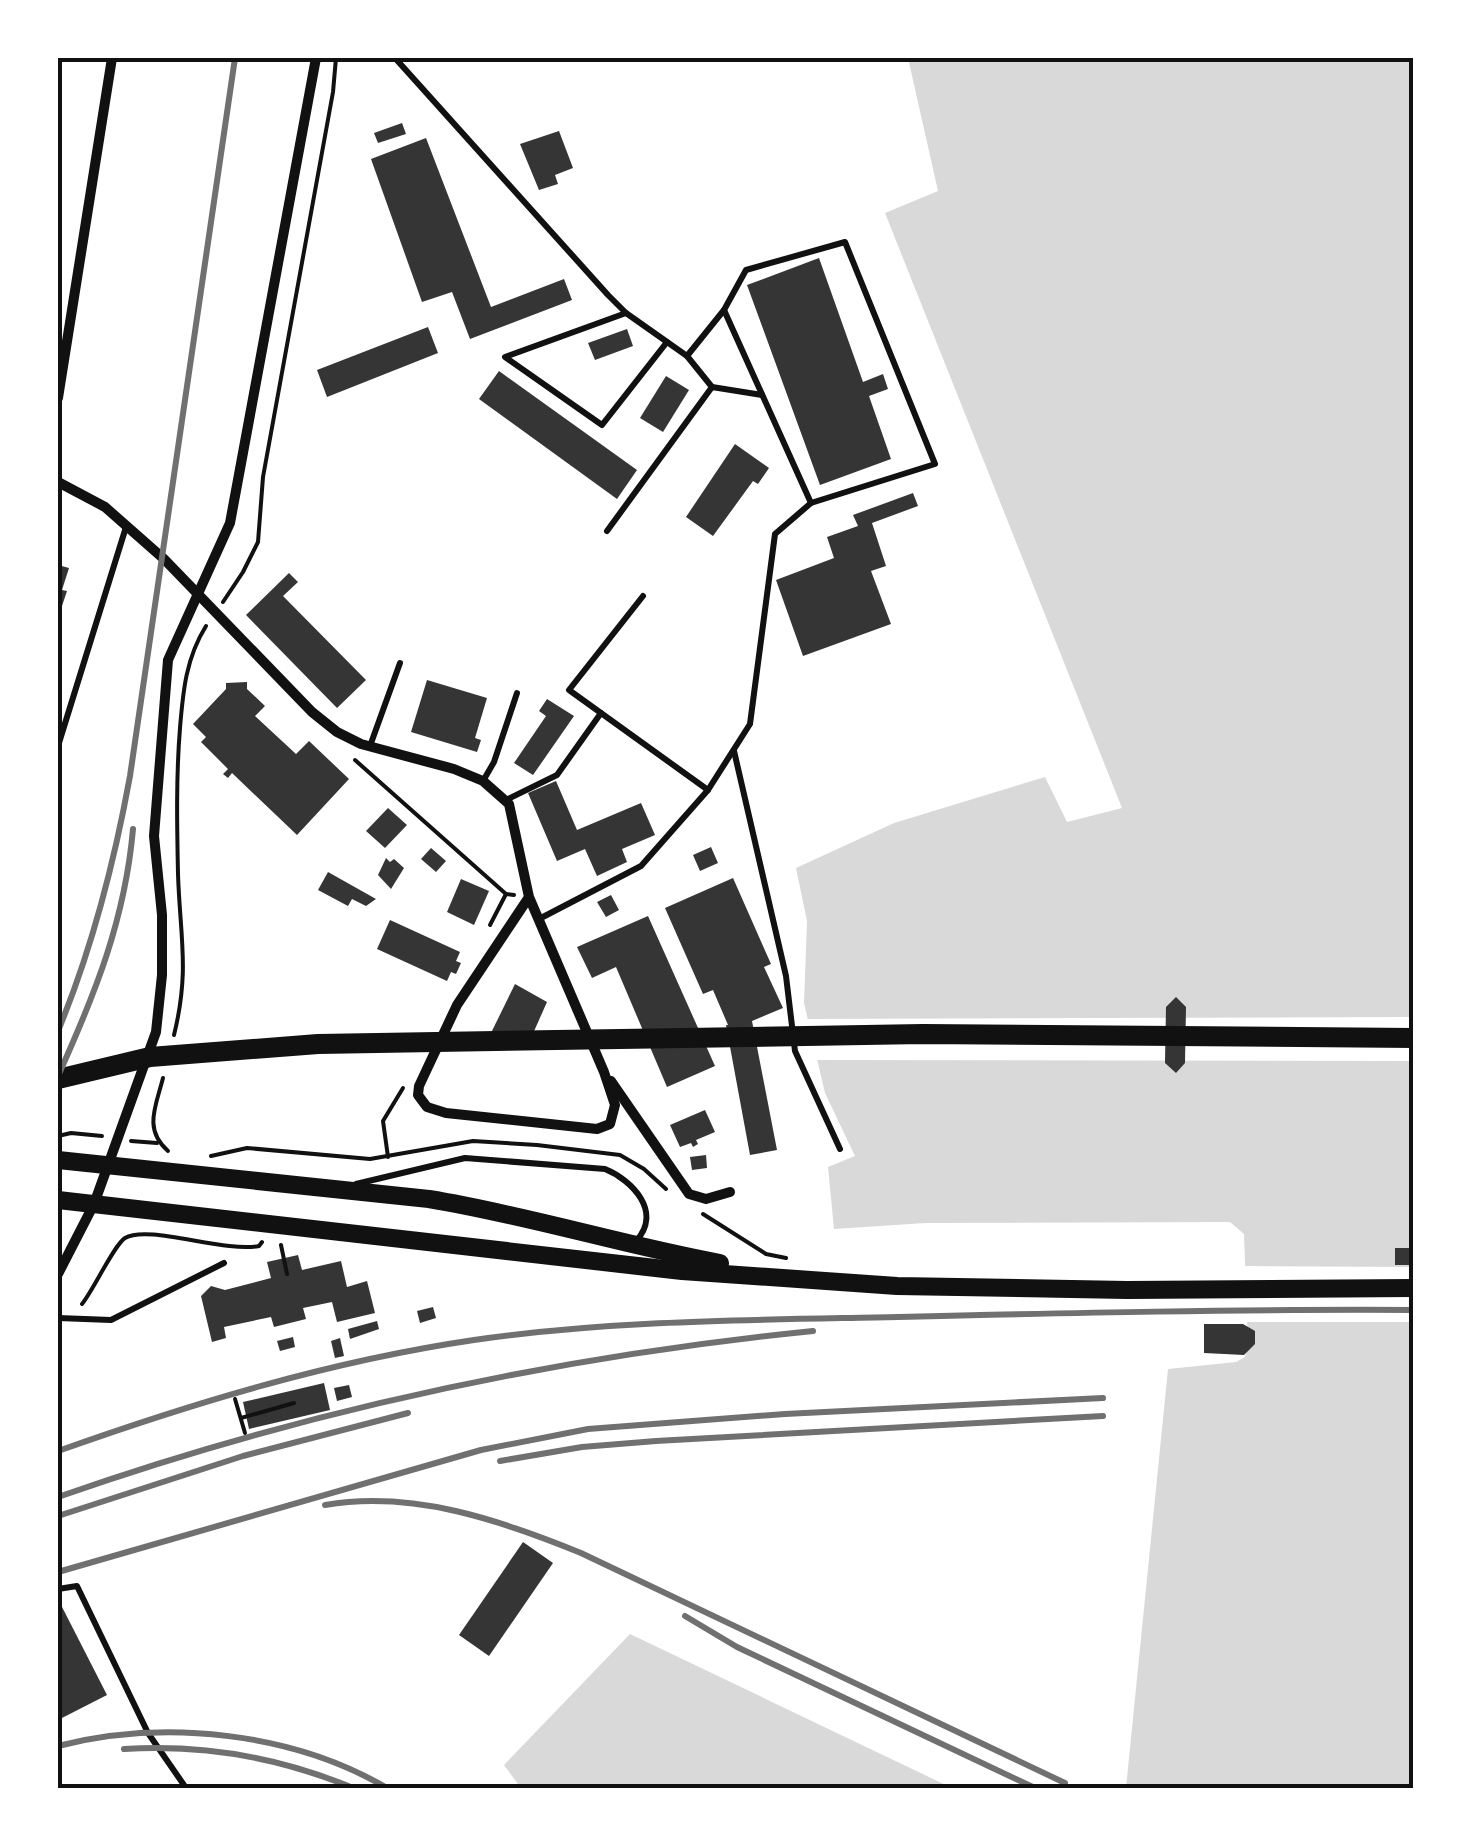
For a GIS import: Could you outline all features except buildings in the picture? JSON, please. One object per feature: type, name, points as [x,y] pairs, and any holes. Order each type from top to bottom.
[{"type":"highway","points":[[58,1079],[150,1057],[318,1044],[922,1034],[1414,1038]]},
{"type":"main road","points":[[58,1160],[478,1207],[630,1246],[789,1278]]},
{"type":"main road","points":[[58,1200],[682,1271],[897,1286],[1414,1288]]},
{"type":"street","points":[[58,398],[112,58]]},
{"type":"street","points":[[58,1274],[94,1204],[156,1032],[162,975],[162,915],[154,836],[168,660],[230,523],[236,499],[316,58]]},
{"type":"street","points":[[58,482],[105,507],[164,558],[312,712],[338,732],[370,746],[483,781],[505,801],[520,846],[529,897],[615,1105],[610,1124],[597,1129],[446,1113],[427,1107],[418,1094],[457,1005],[529,897]]},
{"type":"street","points":[[604,1072],[689,1194],[706,1199],[730,1192]]},
{"type":"lane","points":[[395,58],[626,313],[687,356],[712,387],[762,395]]},
{"type":"lane","points":[[539,918],[641,866],[708,790],[750,724],[774,534],[811,503],[935,464],[845,242],[746,270],[724,310],[687,356]]},
{"type":"lane","points":[[724,310],[811,503]]},
{"type":"lane","points":[[626,313],[506,357],[602,425],[667,342]]},
{"type":"lane","points":[[607,531],[712,387]]},
{"type":"lane","points":[[58,746],[126,527]]},
{"type":"lane","points":[[643,596],[569,690],[708,790]]},
{"type":"lane","points":[[370,746],[400,663]]},
{"type":"lane","points":[[483,781],[494,762],[516,693]]},
{"type":"lane","points":[[505,801],[557,775],[601,713]]},
{"type":"lane","points":[[733,750],[786,976],[796,1051],[840,1148]]},
{"type":"lane","points":[[322,1187],[380,1180],[466,1158],[605,1169],[624,1177],[637,1189],[646,1219],[641,1236],[630,1246],[605,1257],[584,1259]]},
{"type":"lane","points":[[58,1318],[111,1320],[224,1263]]},
{"type":"lane","points":[[58,1589],[77,1586],[148,1733],[186,1788]]},
{"type":"path","points":[[174,1034],[185,976],[177,765],[189,656],[258,542],[263,477],[336,58]]},
{"type":"path","points":[[164,1072],[152,1120],[154,1135],[173,1154]]},
{"type":"path","points":[[58,1136],[72,1132],[160,1144]]},
{"type":"path","points":[[209,1156],[247,1148],[370,1159],[473,1141],[601,1152]]},
{"type":"path","points":[[69,1318],[87,1298],[123,1238],[139,1233],[240,1250],[259,1246],[276,1223]]},
{"type":"path","points":[[285,1263],[287,1274]]},
{"type":"path","points":[[235,1399],[245,1432]]},
{"type":"path","points":[[241,1418],[294,1403]]},
{"type":"shaded area","points":[[908,58],[1413,58],[1413,1788],[1126,1788],[1168,1369],[1236,1362],[1245,1357],[1248,1347],[1244,1234],[1230,1222],[926,1223],[834,1229],[828,1167],[855,1156],[825,1093],[804,1003],[807,921],[796,868],[894,823],[1045,777],[1067,822],[1122,808],[885,213],[938,191]]},
{"type":"shaded area","points":[[630,1634],[952,1788],[521,1788],[504,1765]]},
{"type":"pier","points":[[1413,1017],[1413,1061],[812,1060],[803,1019]]},
{"type":"pier","points":[[1240,1266],[1413,1267],[1413,1322],[1242,1322]]},
{"type":"railway","points":[[58,1031],[101,906],[130,776],[235,58]]},
{"type":"railway","points":[[58,1076],[116,926],[133,829]]},
{"type":"railway","points":[[58,1451],[211,1400],[315,1372],[421,1349],[527,1333],[739,1320],[1414,1310]]},
{"type":"railway","points":[[58,1497],[242,1439],[430,1392],[621,1356],[813,1331]]},
{"type":"railway","points":[[58,1572],[481,1450],[588,1429],[785,1414],[1103,1398]]},
{"type":"railway","points":[[58,1516],[243,1456],[408,1413]]},
{"type":"railway","points":[[500,1461],[582,1447],[656,1441],[1103,1416]]},
{"type":"railway","points":[[325,1505],[358,1501],[423,1505],[488,1519],[550,1541],[1065,1783]]},
{"type":"railway","points":[[685,1616],[737,1647],[1035,1788]]},
{"type":"railway","points":[[58,1746],[141,1733],[227,1736],[310,1754],[387,1788]]},
{"type":"railway","points":[[124,1749],[183,1749],[241,1755],[297,1768],[353,1788]]}]
